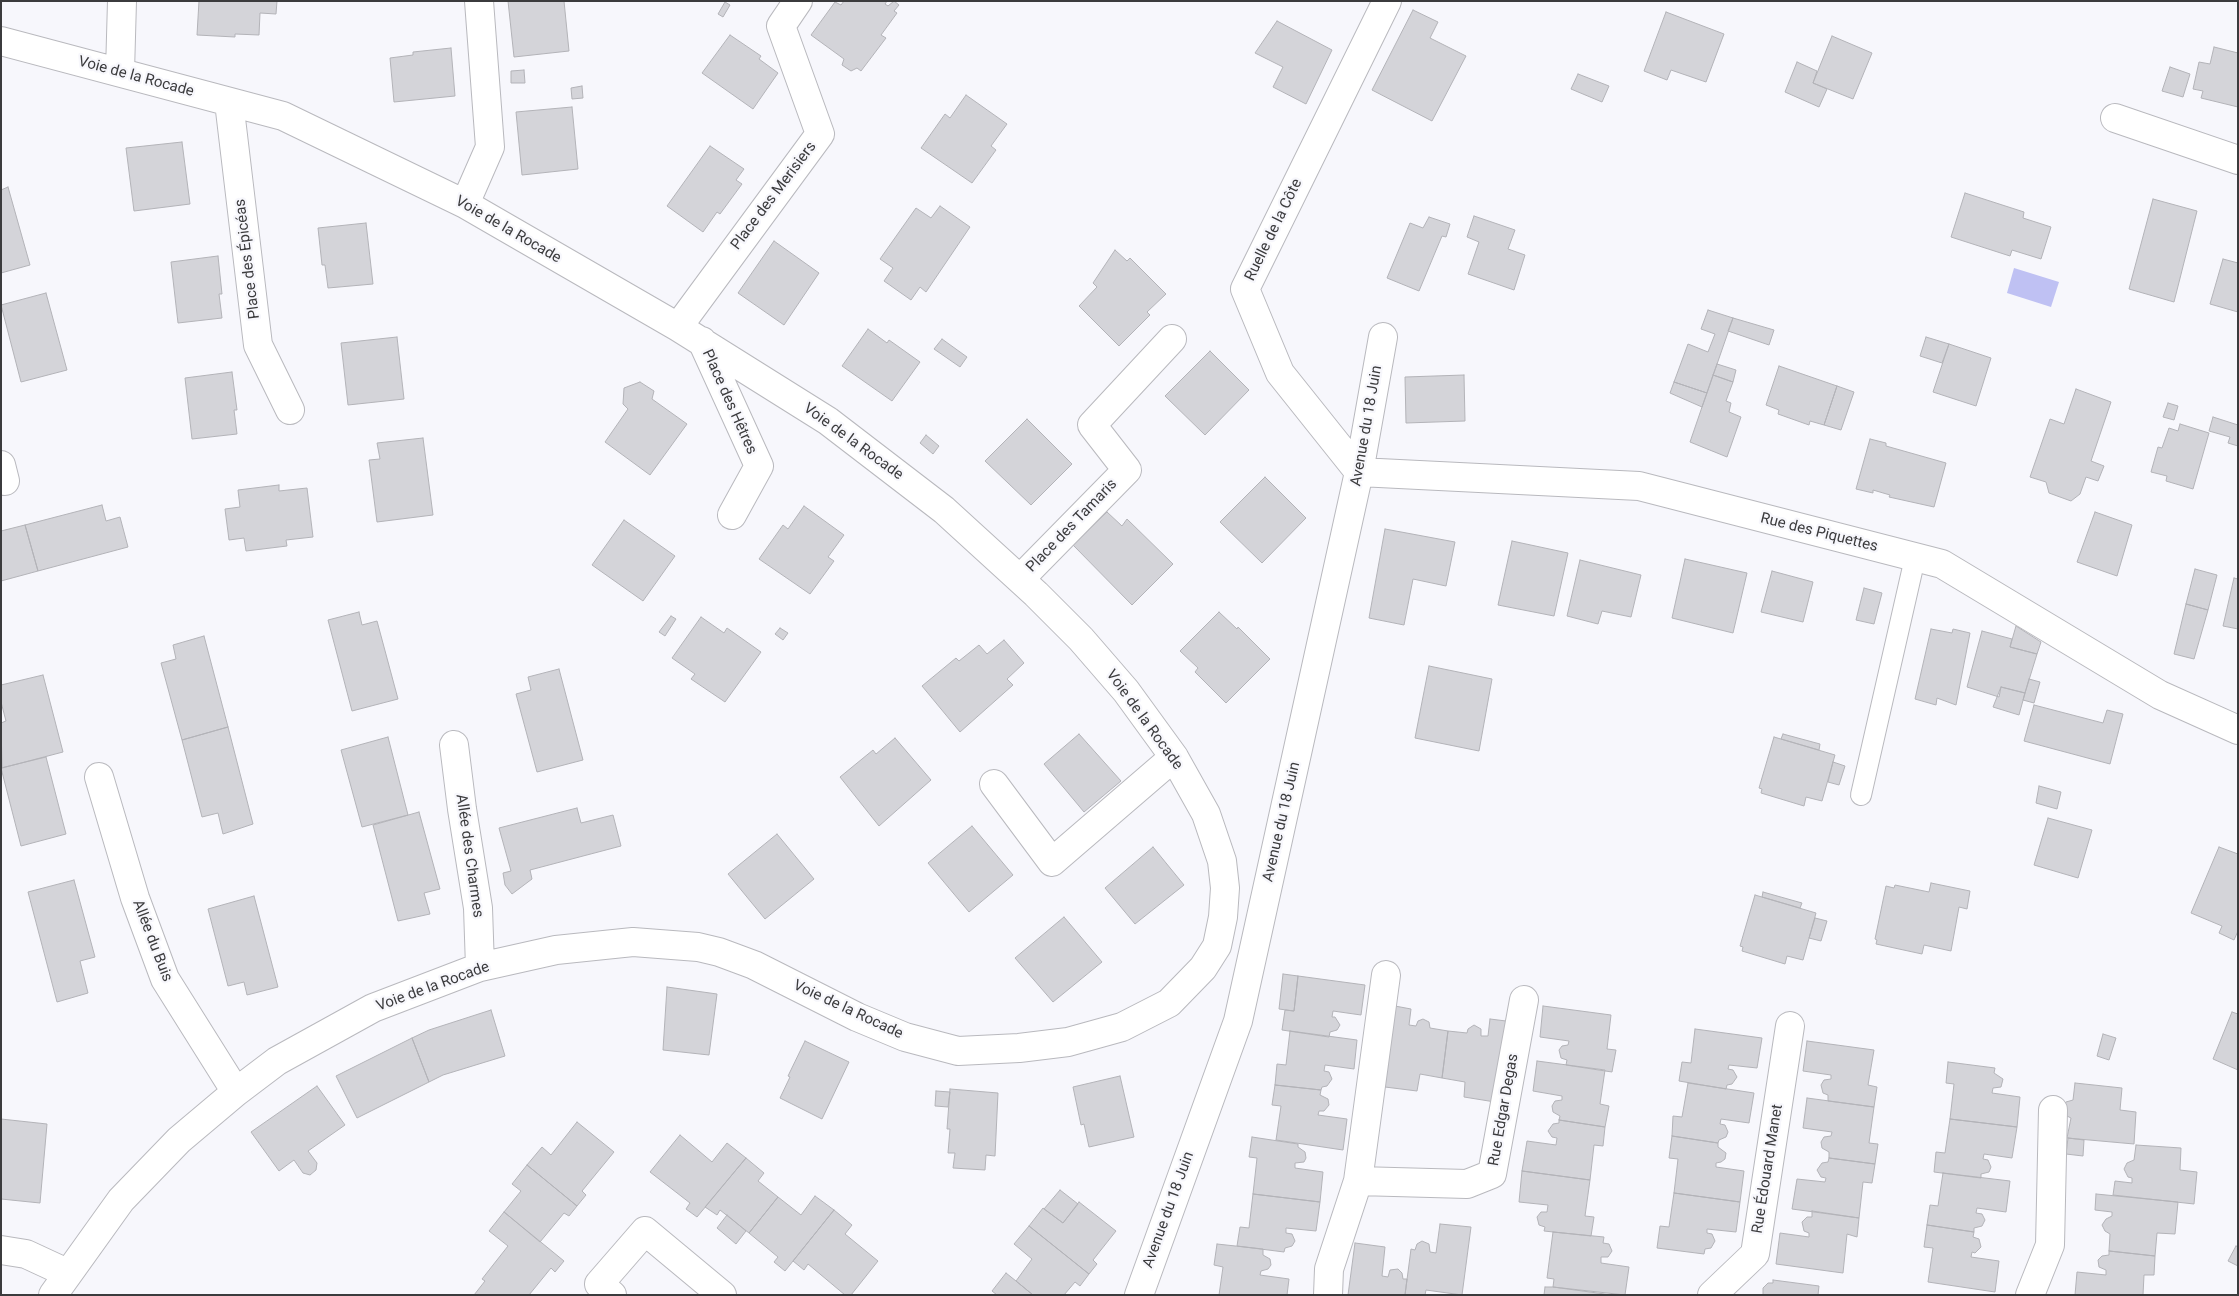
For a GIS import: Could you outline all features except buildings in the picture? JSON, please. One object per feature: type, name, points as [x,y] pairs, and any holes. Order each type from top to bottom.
[{"type":"street","points":[[120,72],[122,1]]},
{"type":"street","points":[[465,204],[490,148],[479,1]]},
{"type":"street","name":"Place des Merisiers","points":[[678,327],[820,134],[781,26],[798,1]]},
{"type":"street","name":"Ruelle de la Côte","points":[[1359,472],[1280,373],[1245,290],[1387,1]]},
{"type":"street","name":"Voie de la Rocade","points":[[1,41],[283,116],[465,204],[702,341],[828,420],[944,510],[1020,579],[1081,639],[1126,692],[1174,757],[1206,814],[1222,861],[1225,888],[1223,917],[1217,946],[1203,968],[1169,1003],[1122,1027],[1068,1042],[1019,1048],[958,1051],[905,1038],[857,1017],[754,965],[719,952],[698,947],[645,942],[556,950],[480,967],[373,1008],[277,1061],[236,1092],[179,1140],[121,1200],[60,1284]]},
{"type":"street","name":"Place des Épicéas","points":[[229,102],[258,345],[290,410]]},
{"type":"street","points":[[2115,118],[2238,160]]},
{"type":"street","name":"Avenue du 18 Juin","points":[[1139,1295],[1238,1021],[1359,472],[1383,337]]},
{"type":"street","name":"Place des Tamaris","points":[[1020,579],[1128,470],[1092,425],[1172,339]]},
{"type":"street","name":"Place des Hêtres","points":[[702,341],[758,466],[732,515]]},
{"type":"street","name":"Rue des Piquettes","points":[[1359,472],[1639,486],[1942,564],[2160,695],[2238,730]]},
{"type":"street","name":"Allée des Charmes","points":[[454,745],[478,908],[480,967]]},
{"type":"street","points":[[994,784],[1052,862],[1174,757]]},
{"type":"street","name":"Allée du Buis","points":[[99,776],[135,898],[165,979],[236,1092]]},
{"type":"street","points":[[1328,1295],[1329,1269],[1358,1181],[1386,975]]},
{"type":"street","name":"Rue Edgar Degas","points":[[1358,1181],[1468,1184],[1492,1174],[1524,1000]]},
{"type":"street","name":"Rue Édouard Manet","points":[[1712,1295],[1755,1254],[1790,1026]]},
{"type":"street","points":[[2030,1295],[2050,1245],[2053,1110]]},
{"type":"street","points":[[612,1295],[599,1284],[645,1231],[722,1295]]},
{"type":"street","points":[[1,1250],[26,1254],[60,1284]]},
{"type":"lane","points":[[1861,795],[1915,558]]},
{"type":"water","points":[[2014,268],[2059,282],[2051,307],[2007,293]]}]
